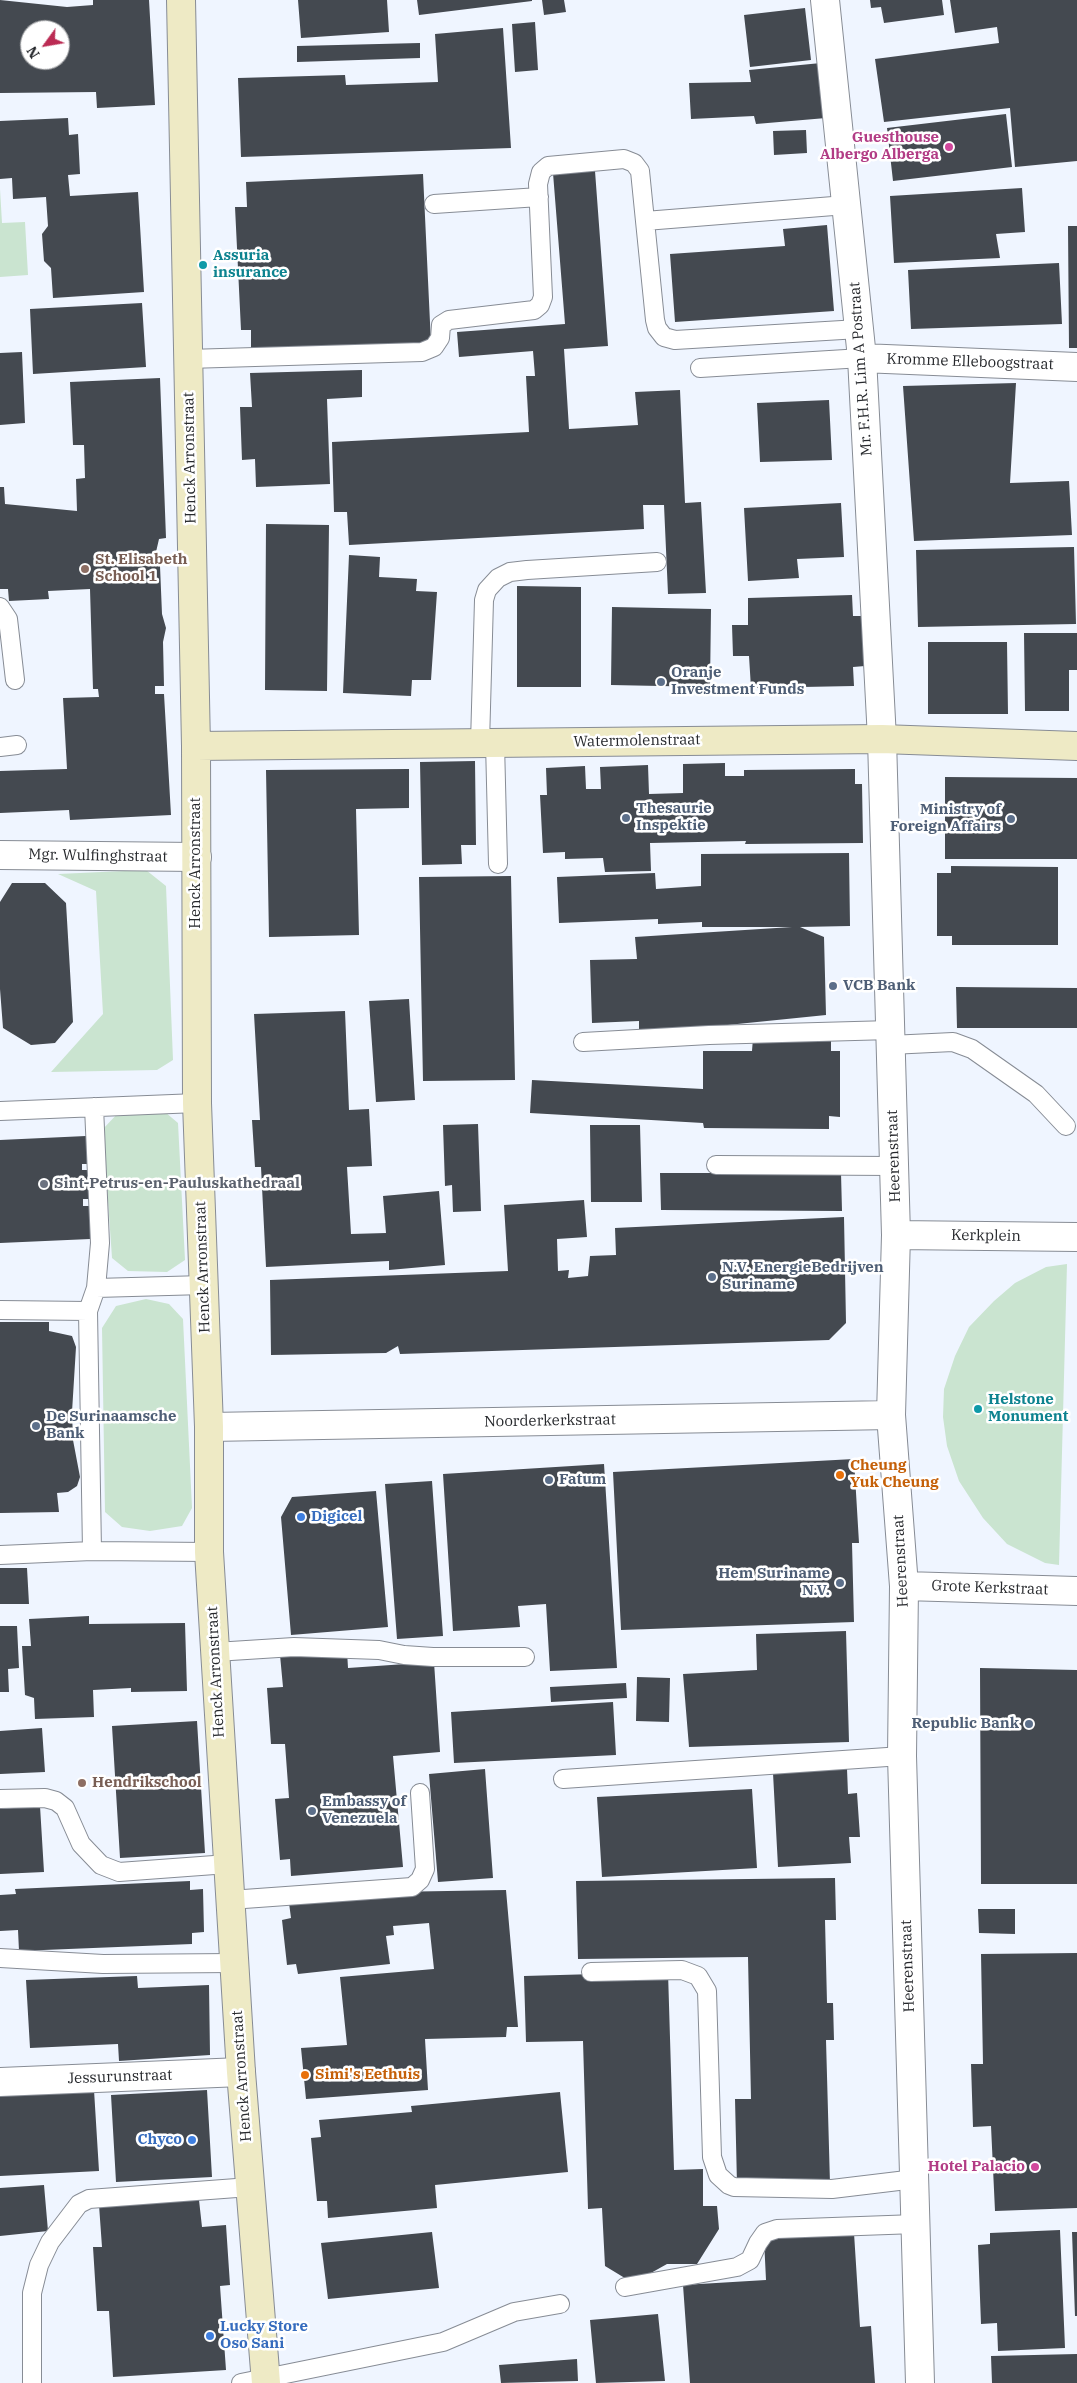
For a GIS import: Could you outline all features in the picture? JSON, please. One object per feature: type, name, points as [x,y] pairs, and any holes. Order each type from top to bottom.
[{"type":"main road","name":"Henck Arronstraat","points":[[181,0],[196,746],[197,1103],[209,1427],[209,1552],[241,2072],[250,2187],[257,2382]]},
{"type":"main road","name":"Watermolenstraat","points":[[196,746],[882,739],[1077,746]]},
{"type":"street","name":"Mr. F.H.R. Lim A Postraat","points":[[825,0],[862,358],[882,739]]},
{"type":"street","name":"Kromme Elleboogstraat","points":[[862,358],[1077,367]]},
{"type":"street","name":"Heerenstraat","points":[[882,739],[896,1235],[891,1415],[904,1586],[902,1756],[920,2383]]},
{"type":"street","name":"Mgr. Wulfinghstraat","points":[[0,855],[196,857]]},
{"type":"street","name":"Kerkplein","points":[[896,1235],[1077,1237]]},
{"type":"street","name":"Noorderkerkstraat","points":[[209,1427],[891,1415]]},
{"type":"street","name":"Grote Kerkstraat","points":[[904,1586],[1077,1591]]},
{"type":"street","name":"Jessurunstraat","points":[[0,2082],[241,2072]]},
{"type":"lane","points":[[188,359],[422,352],[434,347],[440,338],[441,325],[449,320],[534,310],[540,304],[542,297],[538,184],[540,172],[548,166],[624,159],[634,162],[640,171],[655,320],[657,328],[664,337],[675,340],[859,329]]},
{"type":"lane","points":[[434,204],[539,197]]},
{"type":"lane","points":[[645,221],[846,205]]},
{"type":"lane","points":[[700,368],[862,358]]},
{"type":"lane","points":[[498,864],[488,743],[484,600],[487,590],[498,578],[510,572],[657,562]]},
{"type":"lane","points":[[0,607],[8,619],[15,680]]},
{"type":"lane","points":[[583,1042],[709,1035],[890,1038],[953,1042],[972,1050],[1036,1094],[1066,1126]]},
{"type":"lane","points":[[0,1111],[197,1103]]},
{"type":"lane","points":[[92,1551],[88,1311],[96,1288],[100,1242],[94,1107]]},
{"type":"lane","points":[[716,1165],[894,1166]]},
{"type":"lane","points":[[96,1288],[204,1285]]},
{"type":"lane","points":[[0,1310],[88,1311]]},
{"type":"lane","points":[[0,1555],[92,1551],[209,1552]]},
{"type":"lane","points":[[215,1652],[294,1647],[379,1650],[404,1655],[433,1657],[524,1657]]},
{"type":"lane","points":[[563,1779],[902,1756]]},
{"type":"lane","points":[[230,1900],[412,1887],[420,1880],[425,1869],[420,1793]]},
{"type":"lane","points":[[0,1799],[45,1798],[56,1801],[65,1808],[81,1844],[101,1865],[119,1872],[228,1864]]},
{"type":"lane","points":[[0,1958],[103,1964],[234,1963]]},
{"type":"lane","points":[[591,1972],[682,1970],[698,1976],[707,1991],[712,2157],[718,2175],[729,2185],[734,2187],[832,2188],[915,2179]]},
{"type":"lane","points":[[32,2383],[32,2293],[39,2265],[50,2242],[79,2204],[89,2199],[250,2187]]},
{"type":"lane","points":[[625,2287],[738,2267],[750,2260],[765,2233],[777,2229],[916,2224]]},
{"type":"lane","points":[[257,2382],[443,2342],[514,2312],[560,2304]]},
{"type":"green space","points":[[0,189],[2,223],[25,222],[28,275],[0,277]]},
{"type":"green space","points":[[146,870],[166,886],[173,1060],[157,1070],[51,1072],[103,1014],[96,891],[58,874]]},
{"type":"green space","points":[[119,1112],[165,1112],[178,1123],[185,1260],[167,1272],[128,1271],[112,1258],[103,1129]]},
{"type":"green space","points":[[1067,1264],[1059,1565],[1045,1563],[1007,1544],[983,1518],[959,1481],[947,1446],[943,1417],[944,1389],[955,1356],[969,1327],[994,1301],[1015,1283],[1046,1267]]},
{"type":"green space","points":[[146,1299],[169,1304],[183,1319],[192,1508],[182,1526],[150,1531],[122,1527],[105,1512],[102,1328],[116,1306]]},
{"type":"building","points":[[0,0],[67,7],[93,5],[93,0],[149,0],[155,105],[97,108],[96,92],[0,93]]},
{"type":"building","points":[[298,0],[387,0],[389,32],[301,38]]},
{"type":"building","points":[[417,0],[532,0],[532,1],[419,15]]},
{"type":"building","points":[[542,0],[564,0],[566,12],[544,15]]},
{"type":"building","points":[[870,0],[942,0],[944,15],[884,23],[881,7],[871,8]]},
{"type":"building","points":[[950,0],[1077,0],[1077,161],[1015,167],[1010,108],[884,122],[875,59],[999,43],[997,27],[955,33]]},
{"type":"building","points":[[805,8],[811,60],[750,67],[744,15]]},
{"type":"building","points":[[535,22],[538,70],[515,72],[512,24]]},
{"type":"building","points":[[503,28],[511,148],[241,157],[238,78],[345,75],[346,85],[438,82],[435,34]]},
{"type":"building","points":[[420,43],[420,58],[297,62],[297,46]]},
{"type":"building","points":[[821,63],[826,118],[756,124],[754,116],[691,119],[689,83],[751,82],[749,70]]},
{"type":"building","name":"Guesthouse Albergo Alberga","points":[[1006,114],[1012,167],[893,181],[887,128]]},
{"type":"building","points":[[68,118],[69,135],[78,134],[80,174],[68,175],[70,196],[138,192],[144,292],[53,298],[51,268],[44,261],[42,234],[48,226],[46,197],[13,199],[12,178],[0,179],[0,121]]},
{"type":"building","points":[[806,130],[807,153],[774,155],[773,131]]},
{"type":"building","points":[[595,171],[608,346],[564,349],[569,429],[638,425],[635,392],[680,390],[685,503],[701,502],[706,593],[668,594],[664,505],[643,505],[644,529],[349,545],[347,512],[334,512],[332,442],[529,432],[526,376],[535,376],[533,351],[459,357],[457,332],[565,324],[553,173]]},
{"type":"building","points":[[423,174],[431,344],[251,352],[251,330],[241,330],[235,207],[247,207],[246,182]]},
{"type":"building","points":[[1022,188],[1025,232],[996,234],[1000,258],[894,263],[890,196]]},
{"type":"building","points":[[827,225],[834,311],[675,322],[670,254],[785,246],[783,229]]},
{"type":"building","points":[[1068,226],[1077,226],[1077,348],[1069,348]]},
{"type":"building","points":[[1059,263],[1062,324],[911,329],[908,270]]},
{"type":"building","points":[[142,303],[146,367],[33,374],[30,309]]},
{"type":"building","points":[[22,352],[25,423],[0,425],[0,353]]},
{"type":"building","points":[[362,370],[362,397],[327,399],[330,484],[256,487],[255,459],[242,460],[240,407],[252,407],[250,373]]},
{"type":"building","points":[[160,378],[166,538],[159,539],[153,565],[160,566],[162,614],[166,628],[163,642],[164,686],[155,686],[155,694],[164,694],[171,815],[70,820],[69,810],[0,813],[0,771],[67,769],[63,698],[99,697],[98,689],[93,689],[90,589],[48,591],[49,599],[9,601],[8,589],[0,589],[0,487],[4,487],[5,504],[77,511],[76,479],[85,478],[84,445],[73,445],[70,382]]},
{"type":"building","points":[[1016,383],[1010,483],[1069,481],[1072,535],[914,541],[903,386]]},
{"type":"building","points":[[829,400],[832,460],[760,462],[757,403]]},
{"type":"building","points":[[841,503],[844,557],[797,559],[799,578],[748,581],[744,508]]},
{"type":"building","points":[[266,524],[329,525],[327,691],[265,690]]},
{"type":"building","points":[[1074,547],[1076,624],[918,627],[916,550]]},
{"type":"building","points":[[349,555],[380,557],[379,577],[417,579],[416,591],[437,592],[431,680],[412,680],[411,696],[343,693]]},
{"type":"building","points":[[517,586],[581,587],[581,687],[517,687]]},
{"type":"building","points":[[852,595],[853,616],[863,616],[865,666],[853,667],[854,686],[751,688],[749,656],[733,656],[732,625],[748,625],[748,598]]},
{"type":"building","points":[[612,607],[711,609],[710,687],[611,685]]},
{"type":"building","points":[[1024,633],[1077,633],[1077,670],[1069,670],[1069,711],[1025,711]]},
{"type":"building","points":[[928,642],[1007,642],[1008,714],[928,714]]},
{"type":"building","points":[[475,761],[476,845],[461,845],[462,864],[422,865],[420,762]]},
{"type":"building","points":[[725,763],[725,776],[744,776],[744,770],[855,769],[855,784],[862,784],[863,843],[745,844],[746,841],[650,843],[651,871],[605,872],[603,858],[565,859],[565,852],[543,853],[540,795],[547,795],[546,768],[585,766],[586,789],[601,789],[600,767],[648,765],[649,794],[683,793],[683,764]]},
{"type":"building","points":[[409,769],[409,808],[356,809],[359,935],[269,937],[266,770]]},
{"type":"building","name":"Ministry of Foreign Affairs","points":[[945,777],[1077,778],[1077,859],[945,859]]},
{"type":"building","points":[[849,853],[850,926],[800,927],[824,937],[826,1015],[639,1034],[639,1021],[592,1023],[590,960],[637,959],[635,937],[792,927],[702,927],[702,922],[658,924],[658,919],[559,923],[557,877],[655,873],[656,889],[701,886],[701,854]]},
{"type":"building","points":[[951,866],[1058,867],[1058,945],[952,945],[952,936],[937,936],[937,873],[951,873]]},
{"type":"building","points":[[511,876],[515,1080],[423,1081],[419,877]]},
{"type":"building","points":[[12,883],[45,883],[66,903],[73,1022],[55,1043],[31,1045],[3,1028],[0,989],[0,902]]},
{"type":"building","points":[[956,987],[1077,988],[1077,1028],[957,1028]]},
{"type":"building","points":[[409,999],[415,1100],[376,1102],[369,1001]]},
{"type":"building","points":[[345,1011],[349,1110],[369,1109],[372,1166],[347,1167],[351,1234],[386,1233],[383,1196],[439,1191],[445,1265],[389,1270],[389,1261],[266,1267],[261,1167],[255,1167],[252,1120],[260,1120],[254,1014]]},
{"type":"building","points":[[753,1038],[831,1040],[831,1051],[840,1051],[840,1117],[829,1116],[829,1129],[704,1128],[703,1123],[530,1113],[532,1080],[703,1089],[703,1051],[752,1051]]},
{"type":"building","points":[[478,1124],[481,1211],[453,1212],[452,1185],[445,1186],[443,1125]]},
{"type":"building","points":[[590,1125],[640,1125],[642,1202],[591,1202]]},
{"type":"building","name":"Sint-Petrus-en-Pauluskathedraal","points":[[86,1136],[88,1164],[82,1164],[82,1170],[88,1170],[90,1199],[83,1199],[83,1206],[90,1206],[90,1239],[0,1243],[0,1140]]},
{"type":"building","points":[[660,1173],[841,1173],[842,1211],[661,1210]]},
{"type":"building","name":"N.V. EnergieBedrijven Suriname","points":[[584,1200],[587,1237],[557,1239],[558,1271],[569,1270],[568,1278],[588,1276],[590,1256],[616,1255],[615,1228],[844,1217],[846,1323],[829,1340],[400,1354],[398,1346],[386,1353],[271,1355],[270,1280],[508,1271],[504,1205]]},
{"type":"building","name":"De Surinaamsche Bank","points":[[0,1322],[49,1322],[49,1331],[72,1336],[76,1347],[72,1412],[73,1440],[80,1477],[77,1486],[68,1492],[57,1493],[59,1512],[0,1513]]},
{"type":"building","points":[[854,1459],[859,1543],[852,1543],[854,1622],[621,1630],[613,1472]]},
{"type":"building","points":[[604,1464],[617,1668],[550,1671],[546,1604],[518,1606],[520,1627],[453,1631],[443,1474]]},
{"type":"building","points":[[432,1481],[443,1636],[397,1639],[385,1484]]},
{"type":"building","points":[[376,1491],[388,1627],[291,1635],[281,1517],[292,1497]]},
{"type":"building","points":[[0,1568],[27,1568],[29,1604],[0,1604]]},
{"type":"building","points":[[89,1616],[89,1624],[185,1623],[187,1691],[131,1692],[131,1688],[93,1690],[94,1717],[35,1719],[34,1698],[25,1695],[22,1646],[31,1646],[29,1619]]},
{"type":"building","points":[[0,1626],[17,1626],[19,1668],[8,1669],[9,1692],[0,1692]]},
{"type":"building","points":[[846,1631],[849,1742],[689,1747],[683,1674],[757,1670],[756,1634]]},
{"type":"building","points":[[347,1651],[348,1668],[434,1662],[440,1752],[393,1756],[403,1867],[291,1876],[290,1859],[280,1860],[275,1799],[289,1798],[285,1744],[271,1744],[267,1688],[283,1687],[280,1655]]},
{"type":"building","points":[[980,1668],[1077,1670],[1077,1884],[981,1884]]},
{"type":"building","points":[[637,1677],[670,1678],[669,1722],[636,1721]]},
{"type":"building","points":[[626,1683],[627,1698],[551,1702],[550,1687]]},
{"type":"building","points":[[613,1702],[616,1755],[454,1763],[451,1712]]},
{"type":"building","points":[[197,1721],[205,1853],[120,1858],[112,1726]]},
{"type":"building","points":[[42,1728],[45,1772],[0,1774],[0,1731]]},
{"type":"building","points":[[485,1769],[493,1878],[438,1882],[429,1774]]},
{"type":"building","points":[[847,1769],[848,1794],[857,1793],[860,1837],[849,1837],[851,1863],[778,1867],[773,1773]]},
{"type":"building","points":[[752,1789],[757,1868],[602,1877],[597,1797]]},
{"type":"building","points":[[40,1806],[44,1872],[0,1874],[0,1809]]},
{"type":"building","points":[[835,1878],[836,1920],[825,1920],[827,2003],[833,2003],[834,2040],[826,2040],[830,2184],[737,2185],[735,2099],[751,2099],[748,1957],[578,1959],[576,1881]]},
{"type":"building","points":[[190,1881],[190,1890],[203,1889],[204,1932],[192,1933],[192,1944],[19,1951],[18,1930],[0,1931],[0,1895],[16,1894],[15,1889]]},
{"type":"building","points":[[506,1890],[518,2027],[507,2027],[506,2037],[425,2039],[428,2090],[306,2099],[301,2048],[347,2045],[340,1977],[434,1969],[429,1923],[393,1926],[394,1935],[386,1936],[390,1964],[298,1974],[296,1964],[287,1965],[282,1920],[291,1918],[289,1903],[389,1892]]},
{"type":"building","points":[[978,1909],[1015,1909],[1015,1934],[979,1933]]},
{"type":"building","points":[[1077,1953],[1077,2208],[995,2211],[991,2126],[973,2127],[971,2064],[983,2064],[981,1954]]},
{"type":"building","points":[[668,1972],[674,2170],[703,2169],[703,2206],[717,2206],[719,2229],[697,2264],[667,2264],[633,2283],[605,2266],[602,2208],[588,2209],[583,2041],[526,2042],[524,1976]]},
{"type":"building","points":[[137,1976],[138,1988],[209,1985],[210,2055],[119,2061],[118,2044],[30,2048],[26,1980]]},
{"type":"building","points":[[94,2090],[99,2171],[0,2176],[0,2095]]},
{"type":"building","points":[[207,2090],[212,2177],[116,2182],[111,2095]]},
{"type":"building","points":[[560,2092],[568,2172],[435,2185],[437,2208],[328,2218],[327,2201],[317,2201],[311,2138],[321,2137],[319,2120],[412,2112],[411,2106]]},
{"type":"building","points":[[44,2185],[48,2231],[0,2236],[0,2188]]},
{"type":"building","points":[[199,2200],[202,2227],[226,2225],[230,2285],[220,2286],[226,2370],[113,2377],[109,2311],[97,2311],[93,2247],[102,2247],[99,2205]]},
{"type":"building","points":[[1060,2230],[1065,2348],[998,2351],[997,2323],[981,2324],[978,2245],[990,2244],[990,2233]]},
{"type":"building","points":[[432,2232],[439,2288],[328,2299],[321,2243]]},
{"type":"building","points":[[1072,2232],[1077,2232],[1077,2316],[1075,2316]]},
{"type":"building","points":[[854,2233],[860,2327],[871,2326],[875,2383],[690,2383],[683,2285],[766,2280],[764,2239]]},
{"type":"building","points":[[658,2314],[665,2381],[596,2383],[590,2320]]},
{"type":"building","points":[[1077,2354],[1077,2383],[992,2383],[991,2356]]},
{"type":"building","points":[[577,2359],[578,2381],[501,2383],[499,2365]]},
{"type":"place","name":"Guesthouse Albergo Alberga","points":[[949,147]]},
{"type":"place","name":"Assuria insurance","points":[[203,265]]},
{"type":"place","name":"St. Elisabeth School 1","points":[[85,569]]},
{"type":"place","name":"Oranje Investment Funds","points":[[661,682]]},
{"type":"place","name":"Thesaurie Inspektie","points":[[626,818]]},
{"type":"place","name":"Ministry of Foreign Affairs","points":[[1011,819]]},
{"type":"place","name":"VCB Bank","points":[[833,986]]},
{"type":"place","name":"Sint-Petrus-en-Pauluskathedraal","points":[[44,1184]]},
{"type":"place","name":"N.V. EnergieBedrijven Suriname","points":[[712,1277]]},
{"type":"place","name":"Helstone Monument","points":[[978,1409]]},
{"type":"place","name":"De Surinaamsche Bank","points":[[36,1426]]},
{"type":"place","name":"Cheung Yuk Cheung","points":[[840,1475]]},
{"type":"place","name":"Fatum","points":[[549,1480]]},
{"type":"place","name":"Digicel","points":[[301,1517]]},
{"type":"place","name":"Hem Suriname N.V.","points":[[840,1583]]},
{"type":"place","name":"Republic Bank","points":[[1029,1724]]},
{"type":"place","name":"Hendrikschool","points":[[82,1783]]},
{"type":"place","name":"Embassy of Venezuela","points":[[312,1811]]},
{"type":"place","name":"Simi's Eethuis","points":[[305,2075]]},
{"type":"place","name":"Chyco","points":[[192,2140]]},
{"type":"place","name":"Hotel Palacio","points":[[1035,2167]]},
{"type":"place","name":"Lucky Store Oso Sani","points":[[210,2336]]}]
